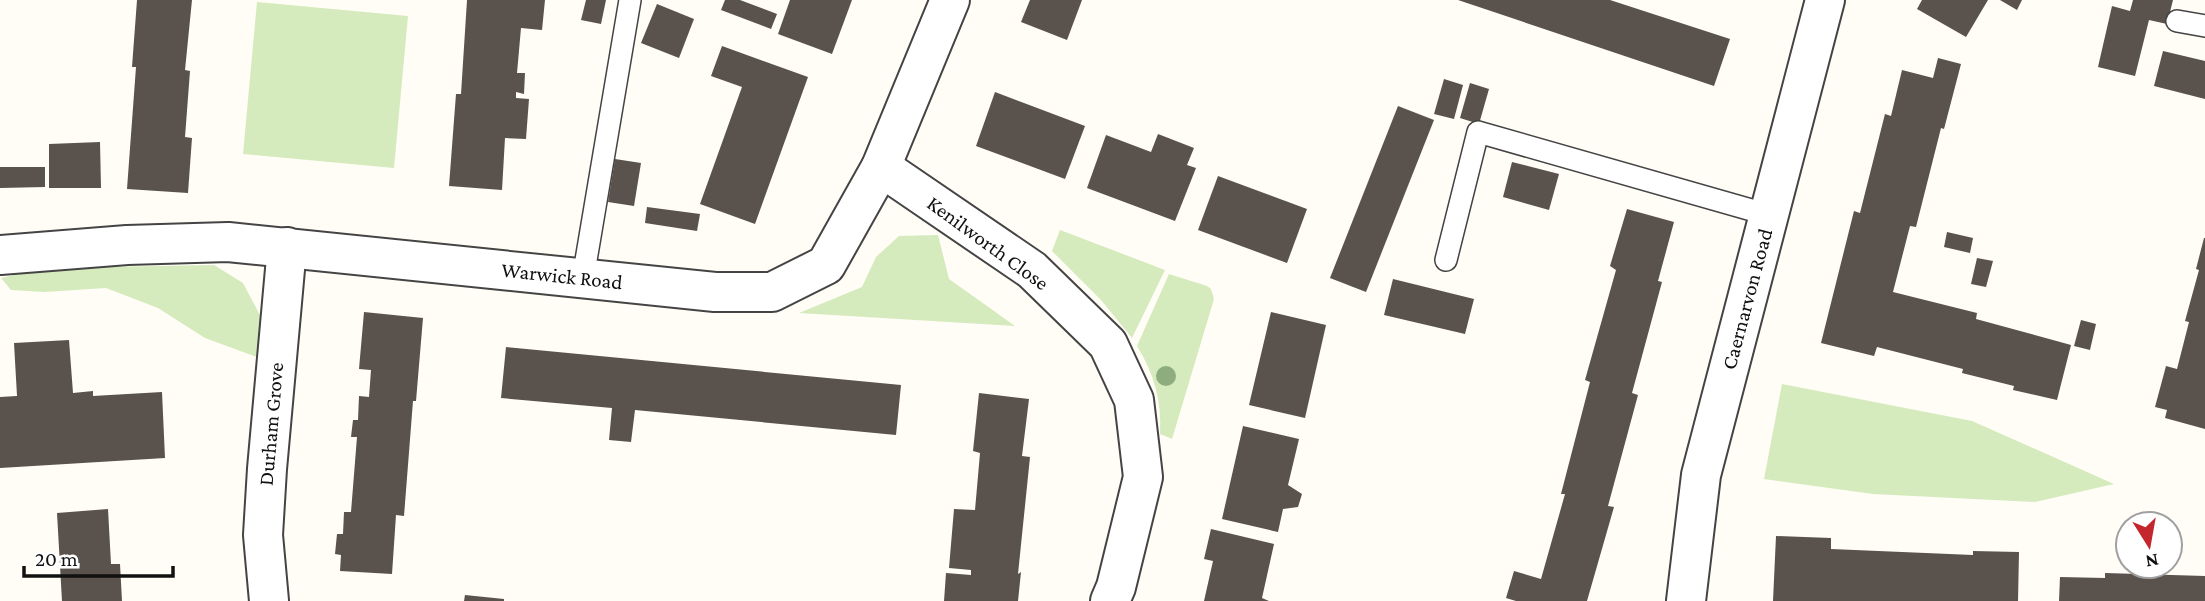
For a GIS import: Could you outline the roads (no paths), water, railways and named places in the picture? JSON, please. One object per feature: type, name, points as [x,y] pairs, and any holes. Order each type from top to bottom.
[{"type":"street","name":"Warwick Road","points":[[0,255],[127,245],[228,242],[715,292],[772,292],[826,265],[881,167],[950,0]]},
{"type":"street","name":"Caernarvon Road","points":[[1686,601],[1701,475],[1825,0]]},
{"type":"street","name":"Kenilworth Close","points":[[881,167],[1032,270],[1108,344],[1133,400],[1143,477],[1116,587],[1110,601]]},
{"type":"street","name":"Durham Grove","points":[[270,601],[263,535],[287,247]]},
{"type":"lane","points":[[583,278],[629,0]]},
{"type":"lane","points":[[2177,21],[2205,26]]},
{"type":"lane","points":[[1446,260],[1478,132],[1769,215]]}]
